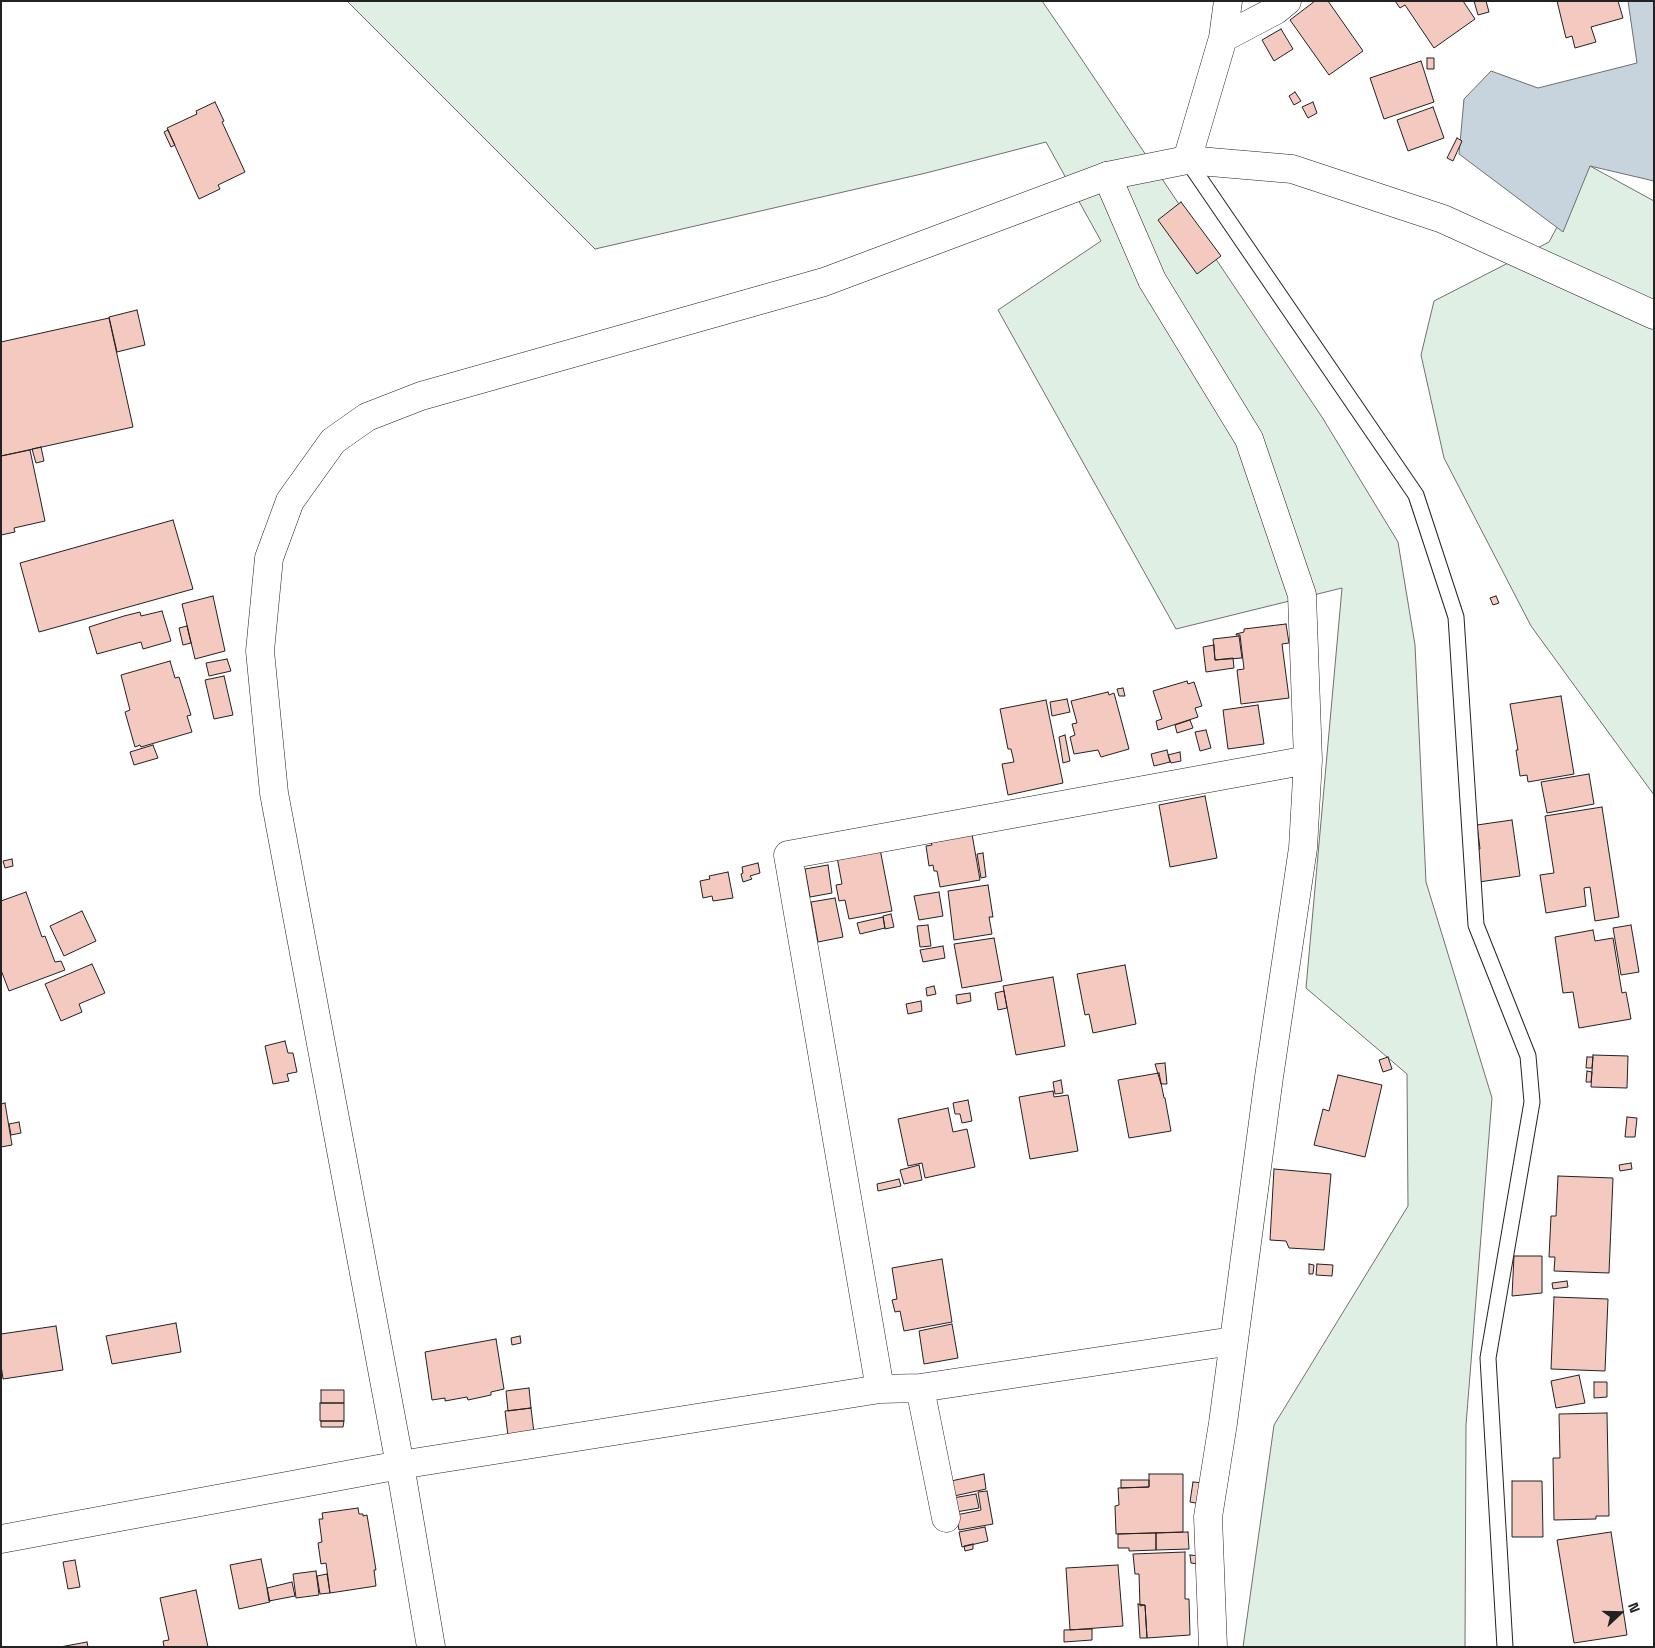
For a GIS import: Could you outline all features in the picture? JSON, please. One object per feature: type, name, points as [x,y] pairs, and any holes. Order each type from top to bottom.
[{"type":"street","points":[[1187,160],[1223,38],[1228,1]]},
{"type":"street","points":[[1223,38],[1276,10],[1287,1]]},
{"type":"street","points":[[430,1647],[400,1466],[274,793],[260,651],[269,558],[290,501],[334,441],[367,417],[421,396],[824,282],[1107,176],[1187,160],[1292,169],[1444,218],[1654,315]]},
{"type":"street","points":[[1107,176],[1152,280],[1249,439],[1302,595],[1308,760],[1303,848],[1208,1517],[1213,1647]]},
{"type":"street","points":[[880,1389],[788,855],[1308,760]]},
{"type":"street","points":[[1,1539],[400,1466],[880,1389],[920,1388],[1233,1341]]},
{"type":"street","points":[[920,1388],[946,1518]]},
{"type":"lane","points":[[1187,160],[1416,495],[1456,617],[1476,925],[1528,1056],[1532,1102],[1488,1358],[1505,1647]]},
{"type":"green space","points":[[347,1],[1042,1],[1064,33],[1322,417],[1398,542],[1415,645],[1426,882],[1492,1098],[1466,1425],[1465,1647],[1243,1647],[1274,1425],[1408,1206],[1407,1074],[1306,988],[1342,588],[1176,629],[998,310],[1101,241],[1046,142],[926,173],[595,249]]},
{"type":"green space","points":[[1590,166],[1654,201],[1654,795],[1531,626],[1444,458],[1421,355],[1434,301],[1549,242]]},
{"type":"shaded area","points":[[1628,1],[1654,1],[1654,181],[1590,166],[1563,232],[1459,154],[1464,99],[1491,71],[1538,88],[1637,63]]},
{"type":"building","points":[[1315,1],[1328,1],[1363,51],[1329,75],[1290,20]]},
{"type":"building","points":[[1395,1],[1463,1],[1475,19],[1434,48],[1405,5],[1400,8]]},
{"type":"building","points":[[1474,1],[1486,1],[1489,12],[1478,15]]},
{"type":"building","points":[[1557,1],[1618,1],[1623,18],[1591,27],[1596,42],[1575,48],[1572,36],[1566,38]]},
{"type":"building","points":[[1281,29],[1293,49],[1274,61],[1262,40]]},
{"type":"building","points":[[1427,58],[1434,58],[1434,69],[1427,69]]},
{"type":"building","points":[[1421,61],[1434,102],[1384,119],[1370,78]]},
{"type":"building","points":[[1295,92],[1301,101],[1294,105],[1289,96]]},
{"type":"building","points":[[215,102],[245,172],[218,185],[220,189],[199,199],[167,128],[197,114],[196,111]]},
{"type":"building","points":[[1313,102],[1317,113],[1308,118],[1302,107]]},
{"type":"building","points":[[1433,107],[1444,138],[1408,151],[1397,120]]},
{"type":"building","points":[[168,130],[175,145],[171,147],[164,132]]},
{"type":"building","points":[[1457,138],[1462,141],[1453,161],[1447,158]]},
{"type":"building","points":[[1181,202],[1221,256],[1197,274],[1158,220]]},
{"type":"building","points":[[137,310],[145,345],[117,352],[109,317]]},
{"type":"building","points":[[109,318],[133,427],[1,456],[1,342]]},
{"type":"building","points":[[41,447],[44,461],[36,463],[32,449]]},
{"type":"building","points":[[30,450],[45,521],[14,528],[15,532],[1,535],[1,456]]},
{"type":"building","points":[[173,520],[193,589],[39,632],[20,563]]},
{"type":"building","points":[[213,596],[225,651],[195,659],[182,604]]},
{"type":"building","points":[[1496,596],[1499,603],[1493,605],[1490,598]]},
{"type":"building","points":[[162,611],[171,641],[143,649],[141,642],[97,654],[89,627],[140,612],[141,616]]},
{"type":"building","points":[[1286,624],[1289,643],[1282,644],[1289,698],[1241,704],[1237,670],[1244,669],[1240,635],[1236,634],[1244,632],[1244,629]]},
{"type":"building","points":[[187,626],[191,643],[183,645],[179,628]]},
{"type":"building","points":[[1239,636],[1242,658],[1215,660],[1213,639]]},
{"type":"building","points":[[1214,645],[1215,660],[1233,658],[1234,668],[1206,672],[1203,647]]},
{"type":"building","points":[[227,659],[231,671],[209,676],[206,663]]},
{"type":"building","points":[[170,661],[175,678],[179,677],[191,715],[187,716],[192,732],[141,747],[140,745],[135,747],[125,712],[130,710],[121,675]]},
{"type":"building","points":[[224,676],[233,715],[214,719],[205,680]]},
{"type":"building","points":[[1187,681],[1188,684],[1194,682],[1202,706],[1195,708],[1198,717],[1158,730],[1156,721],[1162,719],[1153,691]]},
{"type":"building","points":[[1123,688],[1125,696],[1119,696],[1117,689]]},
{"type":"building","points":[[1108,692],[1109,695],[1114,693],[1129,749],[1101,757],[1098,750],[1074,754],[1070,737],[1075,735],[1072,724],[1077,723],[1071,701]]},
{"type":"building","points":[[1561,696],[1574,774],[1528,782],[1527,775],[1520,776],[1516,750],[1518,750],[1510,704]]},
{"type":"building","points":[[1067,699],[1070,712],[1052,716],[1050,702]]},
{"type":"building","points":[[1046,700],[1063,783],[1008,795],[1002,764],[1014,762],[1011,749],[1008,749],[1000,709]]},
{"type":"building","points":[[1258,705],[1264,744],[1228,749],[1223,710]]},
{"type":"building","points":[[1190,720],[1193,728],[1177,733],[1175,725]]},
{"type":"building","points":[[1206,730],[1211,748],[1200,751],[1195,732]]},
{"type":"building","points":[[1065,735],[1070,761],[1063,763],[1059,737]]},
{"type":"building","points":[[153,745],[158,758],[134,765],[130,752]]},
{"type":"building","points":[[1167,750],[1170,762],[1154,766],[1151,754]]},
{"type":"building","points":[[1180,752],[1181,761],[1171,763],[1168,755]]},
{"type":"building","points":[[1589,774],[1594,804],[1547,813],[1541,782]]},
{"type":"building","points":[[1205,796],[1217,858],[1170,867],[1159,805]]},
{"type":"building","points":[[1602,807],[1619,917],[1595,921],[1590,887],[1584,888],[1586,906],[1546,913],[1540,875],[1554,873],[1545,816]]},
{"type":"building","points":[[1512,820],[1520,876],[1479,882],[1475,850],[1480,849],[1477,825]]},
{"type":"building","points":[[972,834],[980,880],[940,887],[937,871],[934,871],[933,865],[929,866],[926,846],[932,845],[931,842]]},
{"type":"building","points":[[880,849],[892,911],[849,919],[845,900],[839,901],[836,885],[842,884],[837,857]]},
{"type":"building","points":[[983,853],[986,877],[981,878],[977,854]]},
{"type":"building","points":[[12,859],[13,866],[5,868],[3,861]]},
{"type":"building","points":[[758,863],[760,873],[750,876],[752,879],[743,882],[742,867]]},
{"type":"building","points":[[828,865],[832,893],[810,897],[805,869]]},
{"type":"building","points":[[728,872],[733,898],[713,901],[712,896],[703,898],[700,881],[710,879],[709,876]]},
{"type":"building","points":[[988,885],[993,917],[989,917],[992,934],[954,940],[948,891]]},
{"type":"building","points":[[26,892],[42,937],[45,936],[55,962],[61,961],[65,970],[9,991],[1,970],[1,901]]},
{"type":"building","points":[[939,892],[943,916],[919,920],[914,896]]},
{"type":"building","points":[[835,898],[843,937],[818,942],[811,902]]},
{"type":"building","points":[[82,911],[96,941],[64,956],[50,926]]},
{"type":"building","points":[[891,914],[894,927],[885,929],[883,916]]},
{"type":"building","points":[[883,917],[885,928],[860,934],[857,923]]},
{"type":"building","points":[[928,925],[931,946],[920,947],[917,926]]},
{"type":"building","points":[[1631,925],[1639,972],[1621,975],[1613,928]]},
{"type":"building","points":[[1593,930],[1595,941],[1613,938],[1622,993],[1626,992],[1631,1019],[1579,1028],[1573,992],[1563,993],[1555,937]]},
{"type":"building","points":[[994,938],[1002,981],[962,988],[954,944]]},
{"type":"building","points":[[943,946],[945,958],[923,962],[920,950]]},
{"type":"building","points":[[92,964],[105,993],[79,1004],[82,1012],[61,1021],[45,984]]},
{"type":"building","points":[[1125,965],[1136,1024],[1093,1033],[1089,1014],[1085,1015],[1077,974]]},
{"type":"building","points":[[1053,977],[1065,1046],[1016,1055],[1003,986]]},
{"type":"building","points":[[934,986],[936,994],[927,996],[926,988]]},
{"type":"building","points":[[1004,991],[1007,1008],[998,1010],[995,993]]},
{"type":"building","points":[[970,993],[971,1001],[957,1004],[956,995]]},
{"type":"building","points":[[921,1001],[922,1011],[908,1014],[906,1004]]},
{"type":"building","points":[[285,1041],[288,1053],[293,1053],[297,1072],[287,1074],[289,1081],[273,1084],[265,1046]]},
{"type":"building","points":[[1593,1055],[1628,1056],[1627,1088],[1591,1087]]},
{"type":"building","points":[[1388,1057],[1392,1069],[1383,1072],[1379,1060]]},
{"type":"building","points":[[1587,1057],[1593,1057],[1592,1068],[1586,1068]]},
{"type":"building","points":[[1165,1063],[1167,1084],[1161,1084],[1155,1064]]},
{"type":"building","points":[[1587,1071],[1592,1072],[1591,1082],[1586,1082]]},
{"type":"building","points":[[1159,1073],[1171,1131],[1129,1138],[1118,1080]]},
{"type":"building","points":[[1338,1075],[1382,1085],[1365,1157],[1314,1145],[1323,1109],[1329,1111]]},
{"type":"building","points":[[1061,1080],[1063,1093],[1055,1094],[1053,1082]]},
{"type":"building","points":[[1053,1091],[1054,1097],[1068,1095],[1078,1151],[1030,1159],[1019,1097]]},
{"type":"building","points":[[968,1100],[972,1121],[962,1123],[960,1114],[955,1114],[953,1103]]},
{"type":"building","points":[[5,1103],[12,1145],[1,1147],[1,1104]]},
{"type":"building","points":[[948,1108],[953,1132],[967,1129],[975,1167],[925,1178],[922,1163],[908,1166],[898,1119]]},
{"type":"building","points":[[1627,1117],[1637,1118],[1635,1137],[1625,1137]]},
{"type":"building","points":[[19,1122],[21,1133],[11,1135],[9,1124]]},
{"type":"building","points":[[1631,1163],[1632,1169],[1620,1171],[1619,1165]]},
{"type":"building","points":[[919,1165],[922,1180],[904,1184],[900,1170]]},
{"type":"building","points":[[1274,1169],[1331,1174],[1324,1250],[1289,1248],[1286,1241],[1270,1240]]},
{"type":"building","points":[[1558,1176],[1613,1178],[1609,1273],[1554,1271],[1555,1257],[1549,1257],[1551,1216],[1556,1216]]},
{"type":"building","points":[[899,1179],[901,1186],[878,1191],[877,1184]]},
{"type":"building","points":[[1514,1256],[1542,1256],[1542,1293],[1512,1296]]},
{"type":"building","points":[[942,1259],[952,1322],[904,1331],[900,1311],[895,1312],[892,1300],[897,1299],[892,1268]]},
{"type":"building","points":[[1309,1264],[1314,1265],[1313,1274],[1309,1274]]},
{"type":"building","points":[[1317,1264],[1333,1265],[1332,1276],[1316,1275]]},
{"type":"building","points":[[1567,1281],[1568,1287],[1553,1289],[1552,1283]]},
{"type":"building","points":[[1554,1297],[1608,1299],[1605,1371],[1551,1369]]},
{"type":"building","points":[[176,1323],[181,1352],[112,1364],[106,1336]]},
{"type":"building","points":[[952,1324],[958,1358],[924,1364],[919,1331]]},
{"type":"building","points":[[56,1326],[63,1370],[3,1379],[1,1334]]},
{"type":"building","points":[[520,1336],[521,1343],[512,1345],[511,1338]]},
{"type":"building","points":[[496,1339],[504,1389],[491,1392],[491,1395],[468,1400],[467,1397],[445,1401],[445,1398],[432,1400],[425,1352]]},
{"type":"building","points":[[1579,1375],[1585,1403],[1556,1408],[1551,1381]]},
{"type":"building","points":[[1594,1382],[1607,1382],[1607,1397],[1594,1398]]},
{"type":"building","points":[[529,1388],[531,1408],[508,1411],[506,1391]]},
{"type":"building","points":[[321,1390],[344,1390],[344,1403],[321,1403]]},
{"type":"building","points":[[320,1403],[344,1403],[344,1421],[320,1421]]},
{"type":"building","points":[[531,1408],[534,1433],[508,1436],[505,1411]]},
{"type":"building","points":[[1607,1413],[1609,1516],[1596,1516],[1596,1519],[1554,1520],[1553,1458],[1560,1458],[1559,1414]]},
{"type":"building","points":[[321,1421],[344,1421],[343,1427],[321,1427]]},
{"type":"building","points":[[984,1474],[986,1489],[954,1496],[951,1481]]},
{"type":"building","points":[[1149,1474],[1183,1474],[1183,1532],[1116,1534],[1115,1506],[1119,1505],[1118,1488],[1149,1487]]},
{"type":"building","points":[[1121,1480],[1149,1480],[1149,1487],[1121,1488]]},
{"type":"building","points":[[1512,1481],[1542,1481],[1543,1537],[1512,1537]]},
{"type":"building","points":[[1193,1482],[1204,1483],[1202,1504],[1190,1502]]},
{"type":"building","points":[[987,1491],[993,1524],[959,1530],[956,1515],[981,1510],[978,1492]]},
{"type":"building","points":[[976,1494],[979,1508],[956,1512],[953,1498]]},
{"type":"building","points":[[358,1508],[359,1514],[367,1515],[376,1570],[374,1570],[376,1586],[330,1593],[326,1563],[321,1564],[318,1543],[322,1542],[319,1519],[323,1519],[322,1513]]},
{"type":"building","points":[[985,1527],[988,1541],[962,1547],[959,1532]]},
{"type":"building","points":[[1188,1532],[1189,1549],[1156,1550],[1156,1533]]},
{"type":"building","points":[[1611,1532],[1627,1635],[1574,1643],[1557,1540]]},
{"type":"building","points":[[1156,1533],[1156,1550],[1129,1551],[1129,1548],[1118,1548],[1118,1534]]},
{"type":"building","points":[[973,1544],[973,1549],[965,1551],[964,1546]]},
{"type":"building","points":[[1185,1552],[1185,1599],[1189,1599],[1190,1635],[1147,1638],[1145,1605],[1140,1606],[1139,1574],[1135,1574],[1133,1554]]},
{"type":"building","points":[[1190,1555],[1199,1556],[1198,1564],[1191,1563]]},
{"type":"building","points":[[261,1559],[270,1602],[239,1609],[230,1565]]},
{"type":"building","points":[[75,1560],[80,1587],[68,1589],[63,1562]]},
{"type":"building","points":[[1118,1565],[1123,1626],[1070,1630],[1066,1568]]},
{"type":"building","points":[[316,1571],[319,1595],[296,1598],[293,1574]]},
{"type":"building","points":[[327,1574],[330,1593],[320,1594],[317,1576]]},
{"type":"building","points":[[292,1582],[295,1596],[269,1601],[267,1588]]},
{"type":"building","points":[[196,1590],[208,1647],[164,1647],[163,1641],[169,1640],[160,1598]]},
{"type":"building","points":[[1138,1604],[1145,1605],[1147,1638],[1140,1638]]},
{"type":"building","points":[[1092,1629],[1092,1640],[1064,1642],[1064,1630]]},
{"type":"building","points":[[87,1642],[88,1647],[60,1647]]}]
